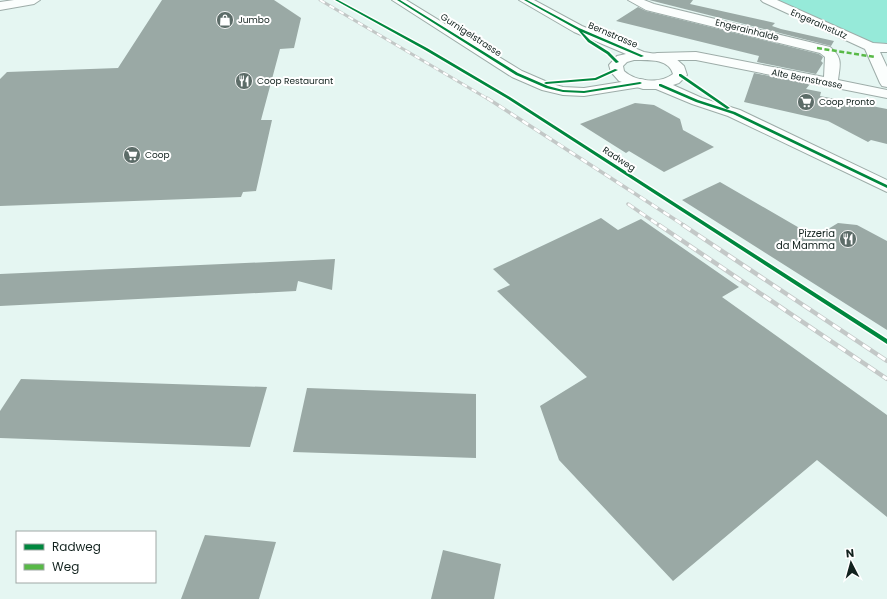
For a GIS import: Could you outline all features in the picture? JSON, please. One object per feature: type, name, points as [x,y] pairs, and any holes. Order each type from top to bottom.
[{"type":"main road","points":[[0,6],[6,0]]},
{"type":"main road","points":[[0,6],[34,0]]},
{"type":"main road","name":"Gurnigelstrasse","points":[[398,0],[508,68],[547,87],[573,92],[640,84]]},
{"type":"main road","name":"Bernstrasse","points":[[525,0],[578,29],[642,56]]},
{"type":"main road","name":"Engerainhalde","points":[[634,0],[650,7],[825,50],[832,56],[833,64],[830,83]]},
{"type":"main road","name":"Engerainstutz","points":[[766,0],[871,47]]},
{"type":"main road","name":"Bernstrasse","points":[[578,29],[588,42],[608,53],[623,77],[640,84]]},
{"type":"main road","points":[[887,48],[871,47],[887,83]]},
{"type":"main road","name":"Gurnigelstrasse","points":[[536,82],[554,83],[585,81],[602,77],[627,57],[642,56]]},
{"type":"main road","name":"Alte Bernstrasse","points":[[642,56],[696,56],[887,94]]},
{"type":"main road","points":[[657,57],[669,61],[679,72],[734,113]]},
{"type":"main road","name":"Alte Bernstrasse","points":[[660,85],[675,81],[679,72],[693,63],[727,63]]},
{"type":"main road","points":[[640,84],[660,85],[697,101],[734,113],[887,187]]},
{"type":"green space","points":[[771,0],[887,0],[887,45],[872,45]]},
{"type":"building","name":"Coop","points":[[162,0],[274,0],[301,18],[294,48],[280,49],[261,120],[272,120],[256,191],[243,192],[241,197],[0,206],[0,79],[7,72],[118,68]]},
{"type":"building","points":[[649,0],[693,0],[690,4],[775,23],[772,26],[834,41],[831,46]]},
{"type":"building","points":[[638,7],[646,11],[819,54],[823,57],[821,61],[823,63],[816,74],[757,62],[759,56],[616,21]]},
{"type":"building","points":[[754,73],[810,84],[806,89],[821,92],[820,96],[887,109],[887,144],[871,140],[868,142],[828,121],[744,102]]},
{"type":"building","points":[[635,103],[654,105],[680,119],[683,130],[714,147],[664,172],[629,151],[626,153],[580,124]]},
{"type":"building","points":[[720,182],[815,237],[838,223],[857,225],[887,241],[887,330],[682,200]]},
{"type":"building","points":[[601,218],[618,230],[641,219],[739,287],[722,297],[887,415],[887,517],[817,460],[673,581],[559,460],[540,406],[587,377],[497,291],[510,285],[493,269]]},
{"type":"building","points":[[335,259],[332,290],[298,281],[296,291],[0,306],[0,274]]},
{"type":"building","points":[[21,379],[267,387],[250,447],[0,438],[0,411]]},
{"type":"building","points":[[307,388],[476,394],[476,458],[293,452]]},
{"type":"building","points":[[205,535],[276,542],[259,599],[181,599]]},
{"type":"building","points":[[443,550],[501,564],[494,599],[431,599]]},
{"type":"railway","points":[[320,0],[488,99]]},
{"type":"railway","points":[[487,98],[685,226]]},
{"type":"railway","points":[[628,204],[660,226]]},
{"type":"railway","points":[[659,225],[887,379]]},
{"type":"railway","points":[[683,225],[887,361]]},
{"type":"marked path","points":[[817,48],[875,57]]},
{"type":"cycle path","name":"Radweg","points":[[336,0],[426,49],[509,98],[887,342]]},
{"type":"cycle path","points":[[398,0],[517,74],[547,87],[563,91],[584,92],[640,83]]},
{"type":"cycle path","points":[[525,0],[578,29],[642,56]]},
{"type":"cycle path","points":[[579,30],[589,41],[608,53],[617,62]]},
{"type":"cycle path","points":[[546,83],[596,79],[616,70]]},
{"type":"cycle path","points":[[680,75],[728,108]]},
{"type":"cycle path","points":[[660,85],[697,101],[734,113],[887,187]]},
{"type":"place","name":"Jumbo","points":[[225,20]]},
{"type":"place","name":"Coop Restaurant","points":[[244,81]]},
{"type":"place","name":"Coop Pronto","points":[[806,102]]},
{"type":"place","name":"Coop","points":[[132,155]]},
{"type":"place","name":"Pizzeria da Mamma","points":[[848,239]]}]
